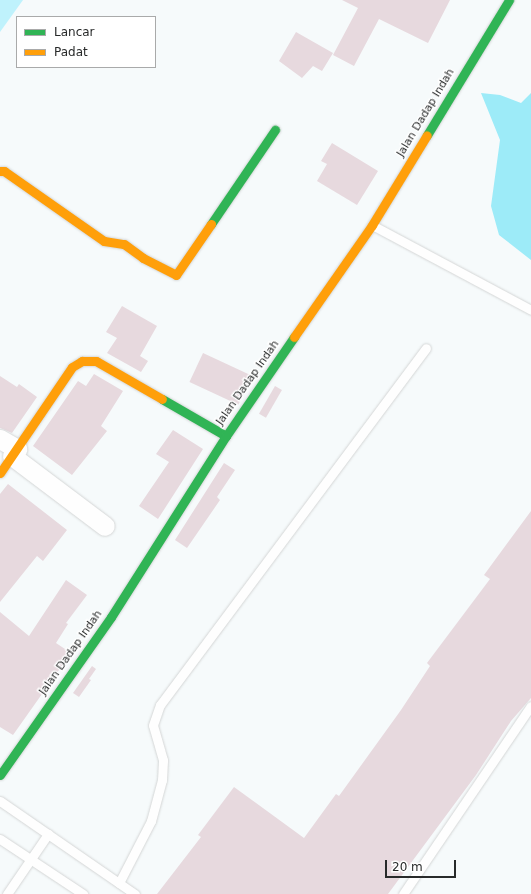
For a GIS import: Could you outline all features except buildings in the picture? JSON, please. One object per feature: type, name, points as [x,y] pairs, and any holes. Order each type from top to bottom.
[{"type":"street","name":"Jalan Dadap Indah","points":[[0,775],[111,617],[226,436],[372,225],[509,0]]},
{"type":"street","points":[[0,171],[4,171],[104,241],[124,244],[143,258],[176,274],[275,130]]},
{"type":"street","points":[[0,473],[72,367],[82,361],[90,360],[226,436]]},
{"type":"street","points":[[0,439],[105,526]]},
{"type":"lane","points":[[372,225],[531,310]]},
{"type":"lane","points":[[119,884],[151,822],[162,780],[163,760],[153,725],[155,715],[160,705],[426,348]]},
{"type":"lane","points":[[403,894],[531,706]]},
{"type":"lane","points":[[0,801],[135,894]]},
{"type":"lane","points":[[7,894],[48,834]]},
{"type":"lane","points":[[0,839],[83,894]]},
{"type":"shaded area","points":[[0,0],[23,0],[0,32]]},
{"type":"shaded area","points":[[481,93],[500,95],[521,103],[531,93],[531,260],[499,235],[491,206],[500,140]]},
{"type":"traffic: fast","points":[[427,135],[509,0]]},
{"type":"traffic: fast","points":[[211,224],[275,130]]},
{"type":"traffic: fast","points":[[0,775],[111,617],[226,436],[294,337]]},
{"type":"traffic: fast","points":[[162,399],[226,436]]},
{"type":"traffic: slow","points":[[294,337],[372,225],[427,135]]},
{"type":"traffic: slow","points":[[0,171],[4,171],[104,241],[124,244],[143,258],[176,275],[211,224]]},
{"type":"traffic: slow","points":[[0,473],[72,367],[82,361],[96,361],[162,399]]}]
